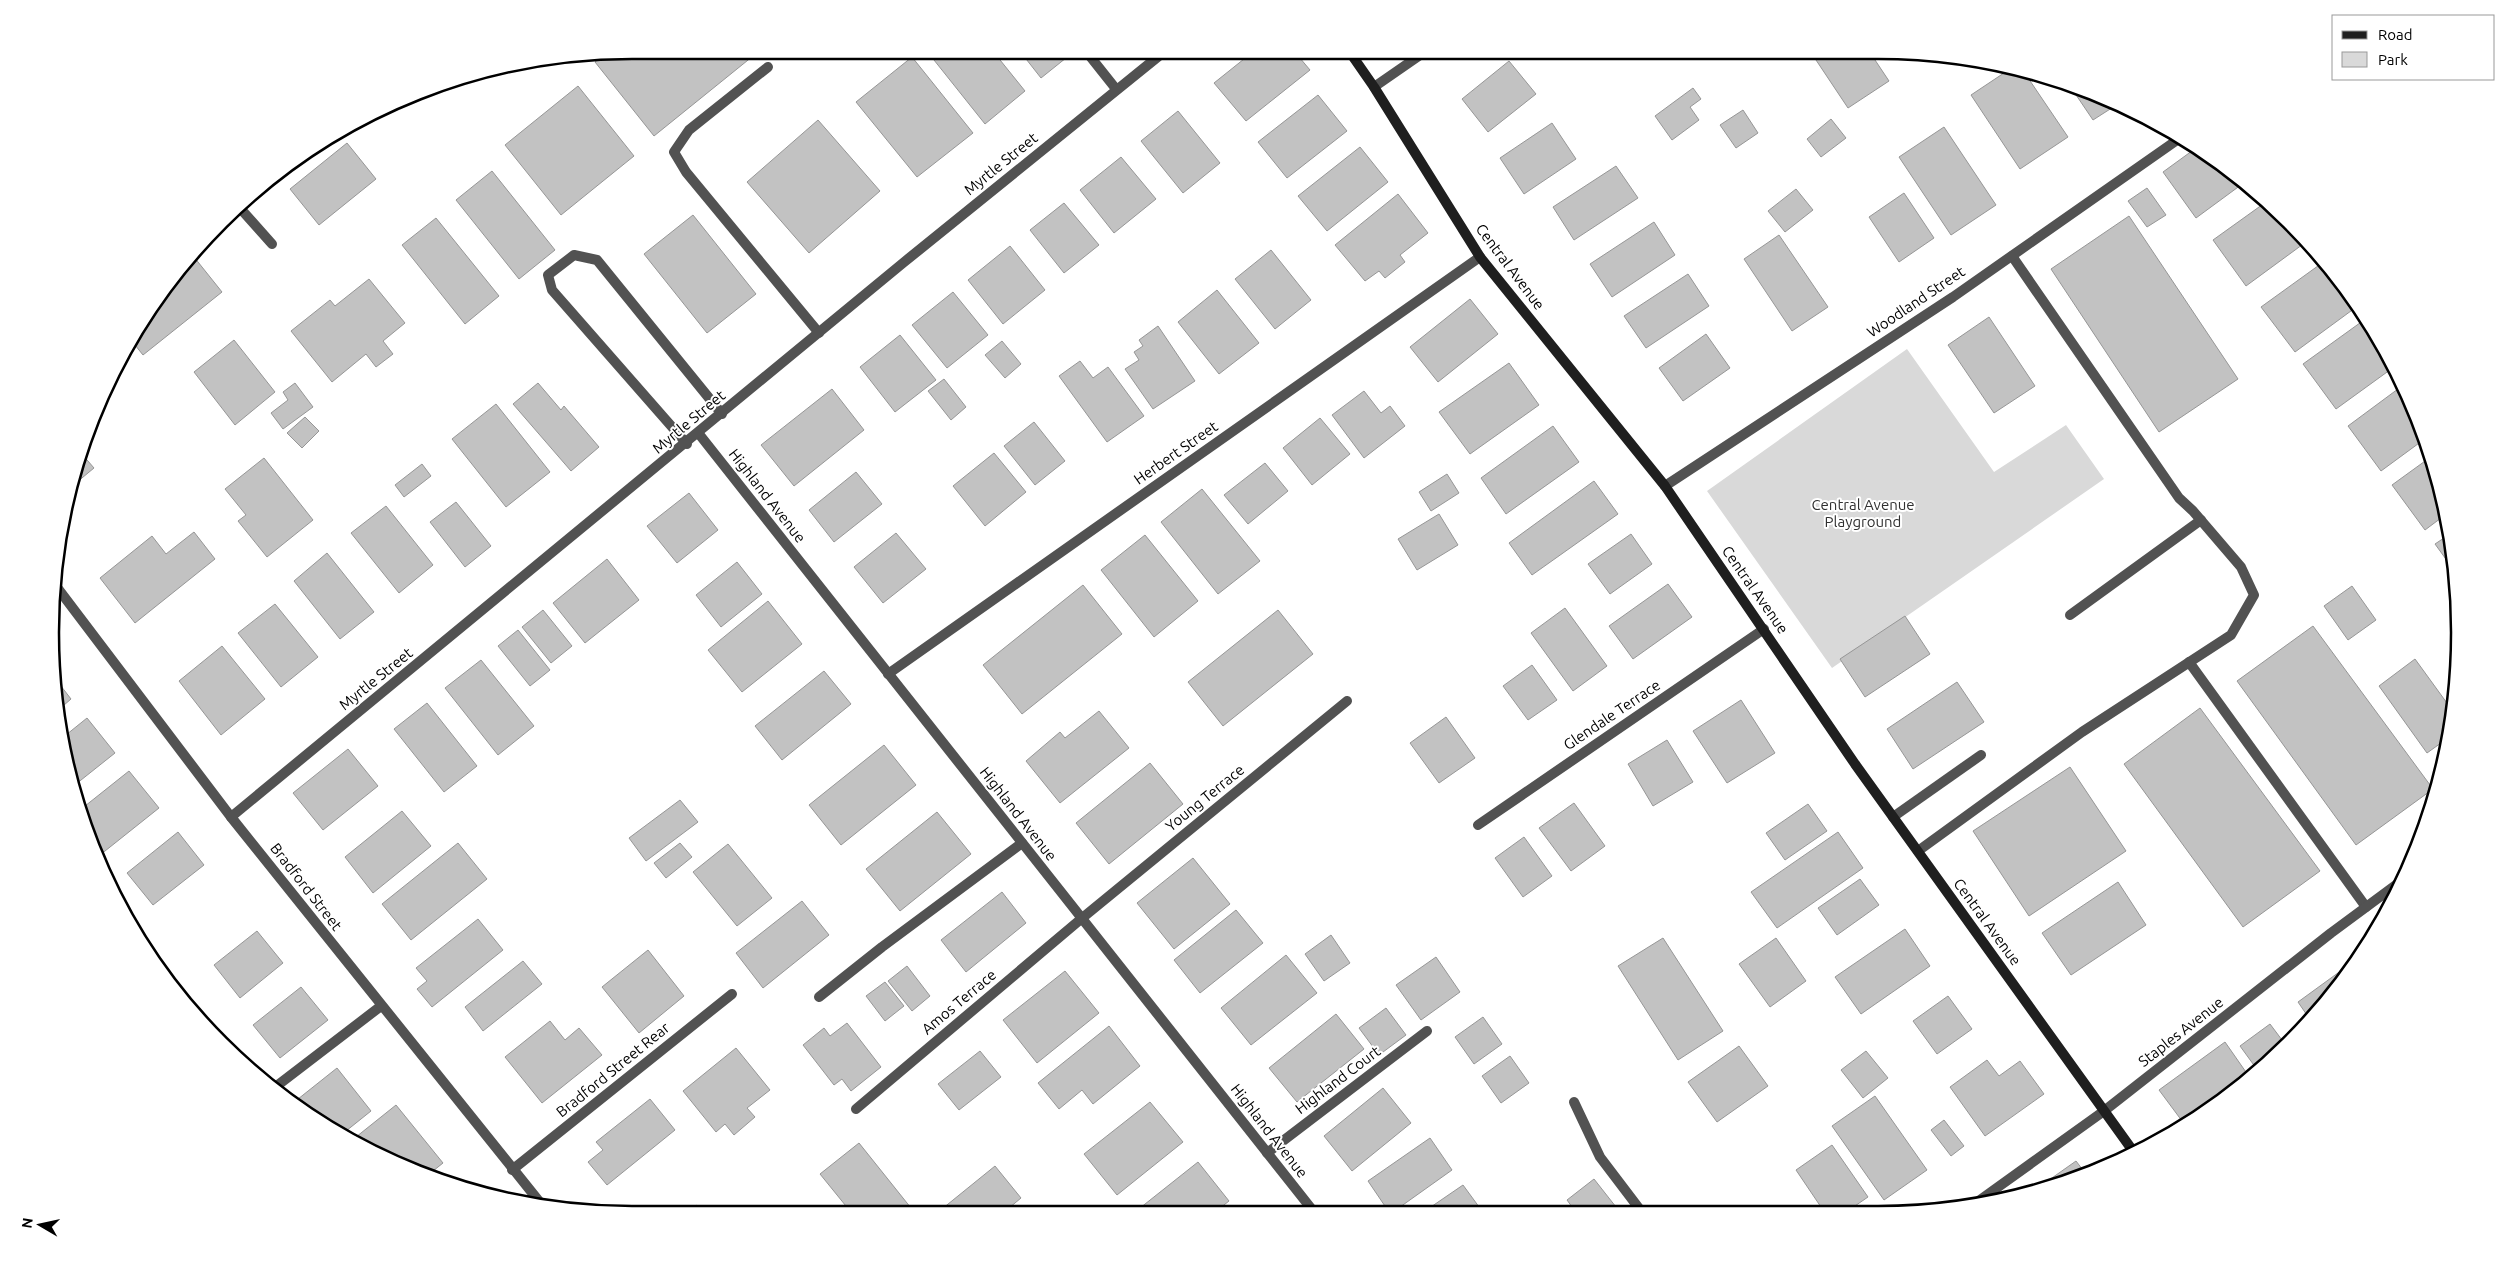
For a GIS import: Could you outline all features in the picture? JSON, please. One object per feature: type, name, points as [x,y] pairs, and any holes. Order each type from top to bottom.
[{"type":"street","points":[[1092,59],[1116,89]]},
{"type":"street","name":"Myrtle Street","points":[[232,818],[1154,59]]},
{"type":"street","name":"Central Avenue","points":[[1355,59],[1480,257],[1665,486],[1893,817],[2130,1147]]},
{"type":"street","points":[[1374,87],[1414,59]]},
{"type":"street","points":[[768,67],[689,130],[674,152],[686,172],[819,333]]},
{"type":"street","name":"Woodland Street","points":[[1665,486],[2012,256],[2174,142]]},
{"type":"street","points":[[243,212],[272,244]]},
{"type":"street","points":[[687,444],[552,290],[548,275],[574,255],[597,260],[722,414]]},
{"type":"street","points":[[1918,851],[2082,732],[2231,635],[2254,595],[2241,567],[2201,520],[2179,498],[2012,256]]},
{"type":"street","name":"Herbert Street","points":[[888,674],[1480,257]]},
{"type":"street","name":"Highland Avenue","points":[[699,434],[1309,1206]]},
{"type":"street","points":[[2070,615],[2201,520]]},
{"type":"street","name":"Bradford Street","points":[[60,592],[232,818],[535,1197]]},
{"type":"street","name":"Glendale Terrace","points":[[1478,825],[1764,630]]},
{"type":"street","points":[[2189,662],[2366,907]]},
{"type":"street","name":"Young Terrace","points":[[1081,919],[1347,701]]},
{"type":"street","points":[[1893,817],[1981,755]]},
{"type":"street","points":[[819,997],[882,947],[1022,843]]},
{"type":"street","name":"Staples Avenue","points":[[1986,1195],[2104,1111],[2391,888]]},
{"type":"street","name":"Amos Terrace","points":[[856,1109],[1081,919]]},
{"type":"street","name":"Bradford Street Rear","points":[[512,1170],[732,994]]},
{"type":"street","points":[[279,1084],[381,1006]]},
{"type":"street","name":"Highland Court","points":[[1267,1153],[1427,1031]]},
{"type":"street","points":[[1574,1102],[1600,1158],[1636,1206]]},
{"type":"green space","name":"Central Avenue Playground","points":[[1907,349],[1994,472],[2066,425],[2104,479],[1832,668],[1707,491]]},
{"type":"building","points":[[632,59],[749,59],[654,136],[595,62],[597,60]]},
{"type":"building","points":[[910,59],[914,59],[973,133],[917,177],[856,102]]},
{"type":"building","points":[[933,59],[999,59],[1025,91],[985,124]]},
{"type":"building","points":[[1026,59],[1065,59],[1041,78]]},
{"type":"building","points":[[1244,59],[1301,59],[1310,70],[1246,121],[1214,83]]},
{"type":"building","points":[[1815,59],[1874,59],[1889,81],[1848,108]]},
{"type":"building","points":[[1509,61],[1536,94],[1488,132],[1462,99]]},
{"type":"building","points":[[2004,73],[2029,79],[2068,137],[2020,169],[1971,95]]},
{"type":"building","points":[[578,86],[634,156],[561,215],[505,145]]},
{"type":"building","points":[[1693,88],[1701,99],[1690,107],[1699,120],[1672,140],[1655,116]]},
{"type":"building","points":[[2075,94],[2111,109],[2093,120]]},
{"type":"building","points":[[1318,95],[1347,131],[1287,178],[1258,142]]},
{"type":"building","points":[[1743,110],[1758,133],[1736,148],[1720,125]]},
{"type":"building","points":[[1178,111],[1220,163],[1183,193],[1141,141]]},
{"type":"building","points":[[1831,119],[1846,138],[1821,157],[1807,139]]},
{"type":"building","points":[[818,120],[880,191],[809,253],[747,182]]},
{"type":"building","points":[[1552,123],[1576,159],[1524,194],[1500,158]]},
{"type":"building","points":[[1944,127],[1996,205],[1951,235],[1899,157]]},
{"type":"building","points":[[347,143],[376,179],[319,225],[290,189]]},
{"type":"building","points":[[1360,147],[1388,182],[1327,231],[1298,196]]},
{"type":"building","points":[[2191,152],[2239,187],[2196,218],[2163,172]]},
{"type":"building","points":[[1121,157],[1156,199],[1114,233],[1080,190]]},
{"type":"building","points":[[1616,166],[1638,198],[1574,240],[1553,207]]},
{"type":"building","points":[[492,171],[555,250],[519,279],[456,200]]},
{"type":"building","points":[[2147,188],[2166,215],[2147,227],[2128,201]]},
{"type":"building","points":[[1796,189],[1813,210],[1785,232],[1768,211]]},
{"type":"building","points":[[1904,193],[1934,238],[1899,262],[1869,217]]},
{"type":"building","points":[[1398,194],[1428,233],[1400,255],[1405,262],[1385,278],[1379,271],[1365,281],[1335,245]]},
{"type":"building","points":[[1064,203],[1099,245],[1064,273],[1030,230]]},
{"type":"building","points":[[2261,206],[2301,246],[2246,286],[2213,240]]},
{"type":"building","points":[[693,215],[756,294],[707,333],[644,254]]},
{"type":"building","points":[[2129,216],[2238,379],[2159,432],[2051,269]]},
{"type":"building","points":[[436,218],[499,296],[465,324],[402,245]]},
{"type":"building","points":[[1654,222],[1675,255],[1612,297],[1590,264]]},
{"type":"building","points":[[1779,235],[1828,307],[1792,331],[1744,259]]},
{"type":"building","points":[[1010,246],[1045,290],[1003,324],[968,280]]},
{"type":"building","points":[[1271,250],[1311,300],[1275,329],[1235,279]]},
{"type":"building","points":[[196,260],[222,292],[143,355],[136,346],[155,314]]},
{"type":"building","points":[[2319,266],[2352,310],[2295,352],[2261,307]]},
{"type":"building","points":[[1688,274],[1709,306],[1646,348],[1624,316]]},
{"type":"building","points":[[369,279],[405,323],[383,341],[393,354],[376,367],[366,354],[332,382],[291,331],[330,300],[335,306]]},
{"type":"building","points":[[1217,290],[1259,343],[1219,374],[1178,322]]},
{"type":"building","points":[[953,292],[988,335],[947,368],[912,325]]},
{"type":"building","points":[[1470,299],[1498,334],[1438,382],[1410,347]]},
{"type":"building","points":[[1989,317],[2035,386],[1994,413],[1948,345]]},
{"type":"building","points":[[2360,323],[2388,371],[2336,409],[2303,364]]},
{"type":"building","points":[[1158,326],[1195,381],[1153,409],[1125,369],[1139,360],[1134,352],[1143,346],[1139,340]]},
{"type":"building","points":[[1706,334],[1730,368],[1683,401],[1659,368]]},
{"type":"building","points":[[900,335],[936,380],[895,412],[860,367]]},
{"type":"building","points":[[234,340],[275,392],[235,425],[194,372]]},
{"type":"building","points":[[1002,341],[1021,364],[1005,378],[985,355]]},
{"type":"building","points":[[1080,361],[1093,378],[1108,367],[1144,416],[1107,442],[1059,376]]},
{"type":"building","points":[[1509,363],[1539,405],[1470,454],[1439,412]]},
{"type":"building","points":[[944,379],[966,407],[951,420],[928,391]]},
{"type":"building","points":[[295,383],[313,407],[283,429],[271,413],[288,400],[283,392]]},
{"type":"building","points":[[538,383],[561,410],[564,406],[599,447],[571,471],[513,404]]},
{"type":"building","points":[[832,389],[864,430],[794,486],[761,445]]},
{"type":"building","points":[[2397,390],[2419,443],[2381,471],[2348,426]]},
{"type":"building","points":[[1364,391],[1381,413],[1390,406],[1405,426],[1364,458],[1332,415]]},
{"type":"building","points":[[496,404],[550,472],[506,507],[452,439]]},
{"type":"building","points":[[305,417],[319,431],[302,448],[287,433]]},
{"type":"building","points":[[1320,418],[1350,454],[1312,485],[1283,448]]},
{"type":"building","points":[[1034,422],[1065,461],[1035,485],[1004,446]]},
{"type":"building","points":[[1553,426],[1579,462],[1506,514],[1481,478]]},
{"type":"building","points":[[994,453],[1026,492],[985,526],[953,486]]},
{"type":"building","points":[[264,458],[313,520],[267,557],[238,521],[246,515],[225,489]]},
{"type":"building","points":[[86,459],[94,468],[79,480]]},
{"type":"building","points":[[2425,461],[2440,519],[2425,530],[2392,485]]},
{"type":"building","points":[[1265,463],[1288,491],[1248,524],[1224,495]]},
{"type":"building","points":[[422,464],[431,476],[404,497],[395,485]]},
{"type":"building","points":[[856,472],[882,504],[834,542],[809,510]]},
{"type":"building","points":[[1447,474],[1459,493],[1431,511],[1419,492]]},
{"type":"building","points":[[1594,481],[1618,514],[1532,575],[1509,543]]},
{"type":"building","points":[[1202,489],[1260,561],[1218,594],[1161,522]]},
{"type":"building","points":[[689,493],[718,530],[677,563],[647,526]]},
{"type":"building","points":[[456,502],[491,546],[465,567],[430,522]]},
{"type":"building","points":[[386,506],[433,565],[399,593],[351,533]]},
{"type":"building","points":[[1439,514],[1458,545],[1417,570],[1398,539]]},
{"type":"building","points":[[194,532],[215,559],[135,623],[100,578],[152,536],[166,554]]},
{"type":"building","points":[[896,533],[926,569],[883,603],[854,567]]},
{"type":"building","points":[[1631,534],[1652,564],[1610,594],[1588,564]]},
{"type":"building","points":[[1145,535],[1198,601],[1154,637],[1101,570]]},
{"type":"building","points":[[2443,539],[2446,559],[2435,544]]},
{"type":"building","points":[[327,553],[374,612],[340,639],[294,581]]},
{"type":"building","points":[[607,559],[639,600],[585,643],[553,603]]},
{"type":"building","points":[[737,562],[762,594],[721,627],[696,595]]},
{"type":"building","points":[[1668,584],[1692,617],[1633,659],[1609,626]]},
{"type":"building","points":[[1083,585],[1122,634],[1022,714],[983,665]]},
{"type":"building","points":[[2352,586],[2376,620],[2348,640],[2324,606]]},
{"type":"building","points":[[768,601],[802,644],[742,692],[708,650]]},
{"type":"building","points":[[275,604],[318,657],[281,687],[238,633]]},
{"type":"building","points":[[1565,608],[1607,666],[1573,691],[1531,633]]},
{"type":"building","points":[[543,610],[572,646],[551,663],[522,627]]},
{"type":"building","points":[[1278,610],[1313,654],[1223,726],[1188,682]]},
{"type":"building","points":[[1905,616],[1930,654],[1865,697],[1840,659]]},
{"type":"building","points":[[2313,626],[2431,786],[2429,792],[2356,845],[2237,681]]},
{"type":"building","points":[[518,630],[550,670],[530,686],[498,646]]},
{"type":"building","points":[[222,646],[265,699],[221,735],[179,681]]},
{"type":"building","points":[[2415,659],[2446,702],[2440,744],[2427,753],[2379,686]]},
{"type":"building","points":[[481,660],[534,726],[498,755],[445,688]]},
{"type":"building","points":[[1532,665],[1557,700],[1528,720],[1503,686]]},
{"type":"building","points":[[824,671],[851,704],[782,760],[755,726]]},
{"type":"building","points":[[1957,682],[1984,722],[1913,769],[1887,729]]},
{"type":"building","points":[[62,687],[71,699],[64,705]]},
{"type":"building","points":[[1741,700],[1775,753],[1727,783],[1693,731]]},
{"type":"building","points":[[427,703],[477,766],[444,792],[394,729]]},
{"type":"building","points":[[2200,708],[2320,871],[2243,927],[2124,764]]},
{"type":"building","points":[[1099,711],[1129,748],[1060,803],[1026,761],[1060,732],[1065,738]]},
{"type":"building","points":[[1446,717],[1475,758],[1439,783],[1410,743]]},
{"type":"building","points":[[87,718],[115,753],[78,782],[68,733]]},
{"type":"building","points":[[1667,740],[1693,782],[1653,806],[1628,764]]},
{"type":"building","points":[[884,745],[916,785],[841,845],[809,805]]},
{"type":"building","points":[[348,749],[378,786],[323,830],[293,793]]},
{"type":"building","points":[[1150,763],[1183,804],[1109,864],[1076,823]]},
{"type":"building","points":[[2070,767],[2126,851],[2029,916],[1973,831]]},
{"type":"building","points":[[129,771],[159,808],[102,853],[86,806]]},
{"type":"building","points":[[680,800],[698,822],[646,861],[629,838]]},
{"type":"building","points":[[1574,803],[1605,846],[1571,871],[1539,828]]},
{"type":"building","points":[[1808,804],[1827,831],[1785,860],[1766,833]]},
{"type":"building","points":[[402,811],[431,846],[373,893],[345,857]]},
{"type":"building","points":[[937,812],[971,854],[900,911],[866,869]]},
{"type":"building","points":[[178,832],[204,865],[153,905],[127,873]]},
{"type":"building","points":[[1838,832],[1863,868],[1777,928],[1751,892]]},
{"type":"building","points":[[1524,837],[1552,876],[1523,897],[1495,858]]},
{"type":"building","points":[[458,843],[487,879],[411,940],[382,904]]},
{"type":"building","points":[[680,843],[692,857],[666,878],[654,863]]},
{"type":"building","points":[[728,844],[772,898],[737,926],[693,872]]},
{"type":"building","points":[[1193,858],[1230,904],[1174,949],[1137,903]]},
{"type":"building","points":[[1860,879],[1879,905],[1837,935],[1818,908]]},
{"type":"building","points":[[2118,882],[2146,925],[2071,975],[2042,933]]},
{"type":"building","points":[[1002,892],[1026,923],[966,972],[941,940]]},
{"type":"building","points":[[802,901],[829,935],[763,988],[736,953]]},
{"type":"building","points":[[1236,910],[1263,943],[1200,993],[1174,960]]},
{"type":"building","points":[[478,919],[503,950],[432,1007],[417,989],[427,981],[416,968]]},
{"type":"building","points":[[1905,929],[1930,966],[1861,1014],[1835,977]]},
{"type":"building","points":[[257,931],[283,963],[240,998],[214,965]]},
{"type":"building","points":[[1331,935],[1350,963],[1324,981],[1305,954]]},
{"type":"building","points":[[1663,938],[1723,1031],[1678,1060],[1618,966]]},
{"type":"building","points":[[1776,938],[1806,981],[1770,1007],[1739,964]]},
{"type":"building","points":[[648,950],[684,996],[639,1033],[602,987]]},
{"type":"building","points":[[1286,955],[1317,993],[1251,1045],[1221,1008]]},
{"type":"building","points":[[1436,957],[1460,992],[1421,1020],[1396,985]]},
{"type":"building","points":[[523,961],[542,984],[483,1031],[465,1007]]},
{"type":"building","points":[[907,966],[930,996],[912,1011],[888,981]]},
{"type":"building","points":[[1065,971],[1099,1013],[1037,1063],[1003,1020]]},
{"type":"building","points":[[2341,971],[2306,1014],[2298,1002]]},
{"type":"building","points":[[885,982],[904,1006],[885,1021],[866,996]]},
{"type":"building","points":[[301,987],[328,1020],[280,1058],[253,1025]]},
{"type":"building","points":[[1948,996],[1972,1029],[1937,1054],[1913,1021]]},
{"type":"building","points":[[1386,1008],[1406,1035],[1379,1055],[1359,1028]]},
{"type":"building","points":[[1336,1014],[1364,1049],[1297,1102],[1269,1068]]},
{"type":"building","points":[[1483,1017],[1502,1044],[1474,1064],[1455,1037]]},
{"type":"building","points":[[550,1021],[565,1040],[579,1028],[602,1055],[542,1103],[505,1057]]},
{"type":"building","points":[[847,1023],[881,1067],[851,1091],[842,1079],[834,1085],[803,1045],[824,1028],[830,1036]]},
{"type":"building","points":[[2270,1024],[2282,1039],[2254,1066],[2240,1046]]},
{"type":"building","points":[[1109,1026],[1140,1066],[1093,1104],[1082,1090],[1059,1109],[1038,1083]]},
{"type":"building","points":[[2225,1042],[2246,1072],[2227,1088],[2181,1119],[2159,1090]]},
{"type":"building","points":[[1739,1046],[1768,1086],[1717,1122],[1688,1082]]},
{"type":"building","points":[[736,1048],[770,1090],[747,1108],[755,1117],[734,1135],[725,1124],[716,1132],[683,1091]]},
{"type":"building","points":[[980,1051],[1001,1077],[959,1110],[938,1084]]},
{"type":"building","points":[[1866,1051],[1888,1078],[1863,1098],[1841,1070]]},
{"type":"building","points":[[1510,1056],[1529,1083],[1501,1103],[1482,1076]]},
{"type":"building","points":[[1987,1060],[1999,1076],[2020,1061],[2044,1094],[1985,1136],[1950,1087]]},
{"type":"building","points":[[337,1068],[371,1111],[347,1130],[298,1099]]},
{"type":"building","points":[[1383,1088],[1411,1123],[1352,1171],[1324,1136]]},
{"type":"building","points":[[1875,1096],[1927,1170],[1884,1200],[1832,1126]]},
{"type":"building","points":[[650,1099],[675,1130],[607,1185],[588,1162],[603,1150],[596,1142]]},
{"type":"building","points":[[1150,1102],[1183,1142],[1117,1195],[1084,1154]]},
{"type":"building","points":[[396,1105],[443,1163],[433,1171],[413,1163],[358,1135]]},
{"type":"building","points":[[1944,1120],[1964,1146],[1951,1156],[1931,1130]]},
{"type":"building","points":[[1430,1138],[1452,1170],[1401,1206],[1385,1206],[1368,1181]]},
{"type":"building","points":[[859,1143],[909,1206],[846,1206],[820,1174]]},
{"type":"building","points":[[1832,1145],[1868,1197],[1855,1206],[1820,1206],[1796,1170]]},
{"type":"building","points":[[2076,1161],[2082,1169],[2062,1176],[2049,1180]]},
{"type":"building","points":[[1198,1162],[1229,1201],[1223,1206],[1143,1206]]},
{"type":"building","points":[[995,1166],[1021,1198],[1011,1206],[946,1206]]},
{"type":"building","points":[[1594,1179],[1615,1206],[1571,1206],[1567,1200]]},
{"type":"building","points":[[1463,1185],[1478,1206],[1432,1206]]}]
